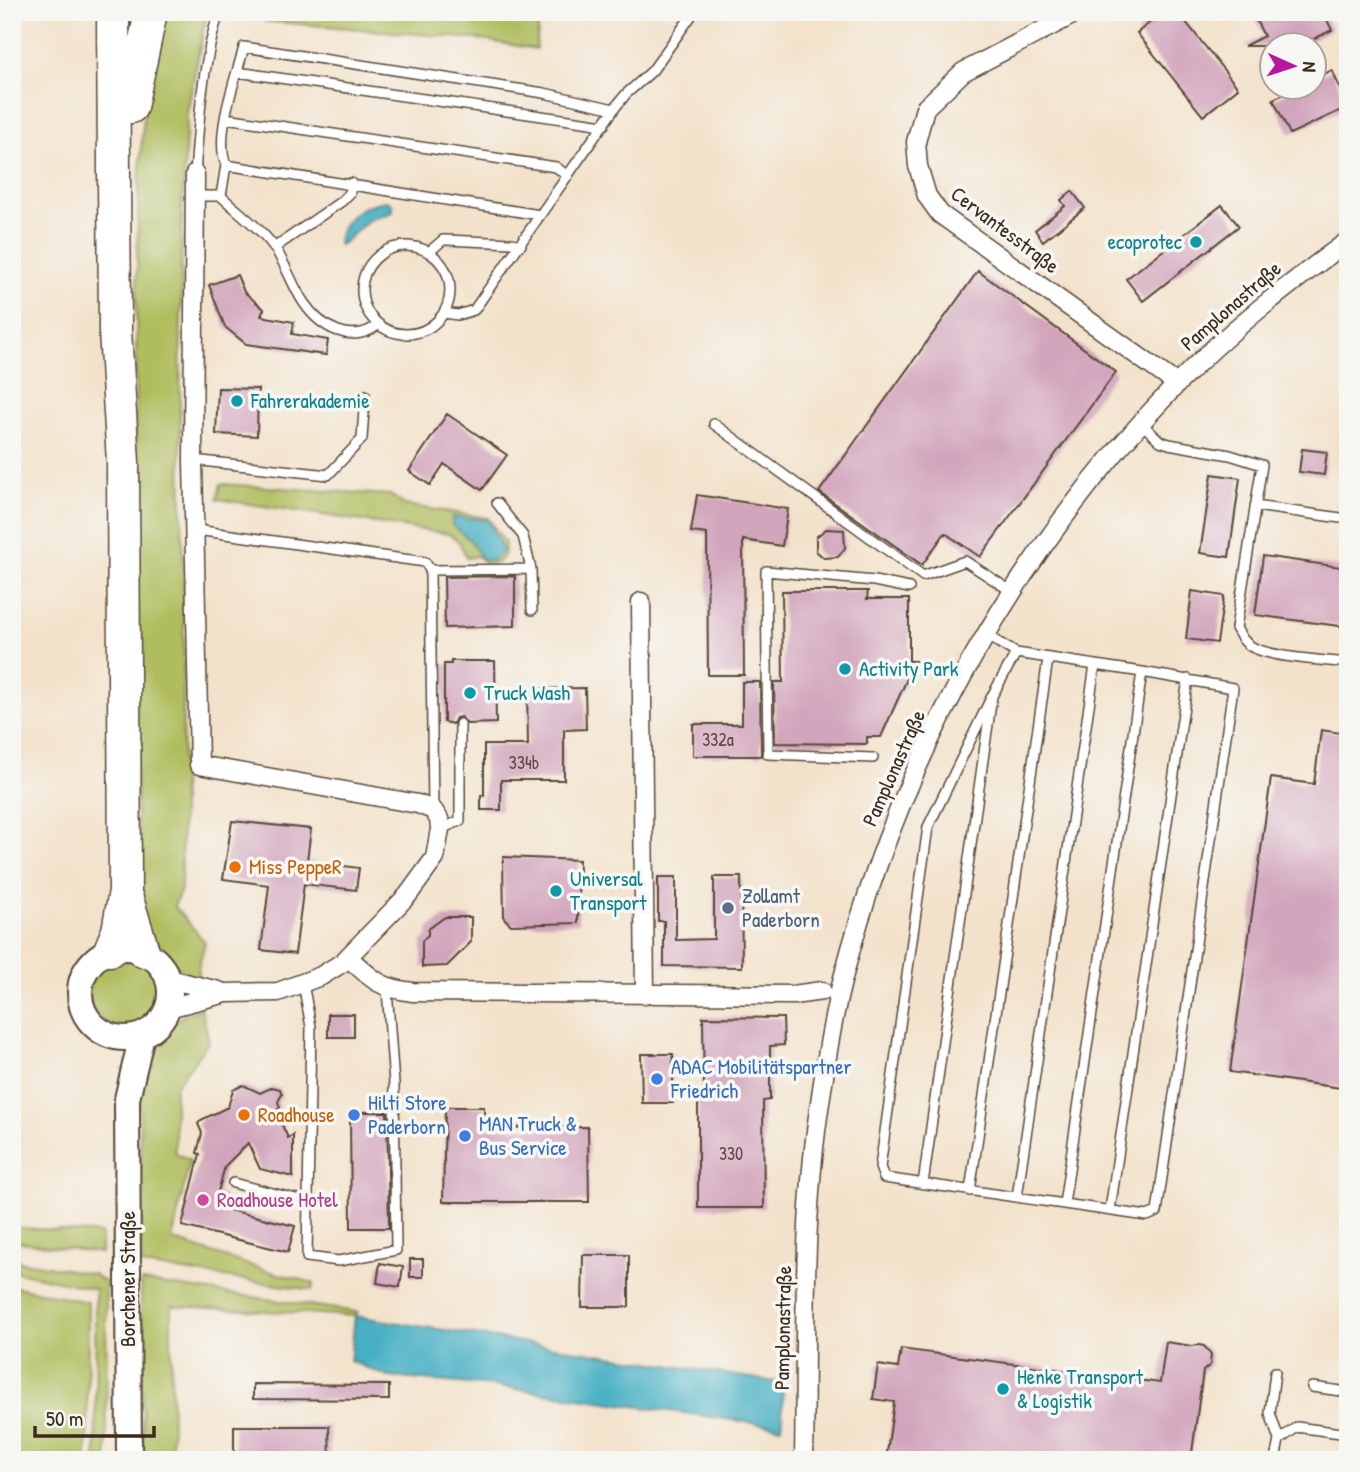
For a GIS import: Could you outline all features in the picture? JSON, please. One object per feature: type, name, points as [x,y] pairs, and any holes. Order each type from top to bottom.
[{"type":"highway","points":[[99,12],[122,118]]},
{"type":"highway","points":[[110,950],[118,931],[125,891],[122,463],[131,332],[122,118],[113,12]]},
{"type":"highway","points":[[122,118],[131,12]]},
{"type":"highway","points":[[122,118],[151,12]]},
{"type":"highway","points":[[125,891],[143,951]]},
{"type":"main road","points":[[121,947],[143,951],[159,962],[168,979],[168,1008],[162,1020],[142,1035],[131,1038],[110,1036],[98,1030],[88,1020],[81,1007],[81,979],[98,956],[110,950],[121,947]]},
{"type":"main road","name":"Borchener Straße","points":[[129,1460],[127,1099],[142,1035]]},
{"type":"main road","name":"Borchener Straße","points":[[110,1036],[127,1099]]},
{"type":"street","name":"Cervantesstraße","points":[[1078,12],[963,72],[925,108],[916,142],[918,166],[926,196],[940,214],[1177,383]]},
{"type":"street","points":[[168,1008],[226,993],[278,992],[321,976],[348,957],[408,895],[435,858],[440,829],[439,819],[433,810],[418,804],[199,765],[193,460],[195,174]]},
{"type":"street","name":"Pamplonastraße","points":[[804,1460],[806,1300],[811,1182],[817,1120],[839,996],[871,885],[894,820],[954,692],[985,634],[1054,529],[1114,453],[1177,383],[1252,316],[1348,241]]},
{"type":"street","points":[[642,602],[645,995]]},
{"type":"street","points":[[348,957],[387,989],[427,993],[793,995],[822,992]]},
{"type":"street","points":[[168,979],[226,993]]},
{"type":"lane","points":[[195,174],[200,108],[219,12]]},
{"type":"lane","points":[[444,313],[458,315],[474,310],[614,109],[626,94],[652,71],[694,12]]},
{"type":"lane","points":[[221,196],[226,165],[222,151],[226,118],[244,47],[544,93],[614,109]]},
{"type":"lane","points":[[237,72],[604,125]]},
{"type":"lane","points":[[226,118],[556,167],[568,176]]},
{"type":"lane","points":[[226,165],[540,215]]},
{"type":"lane","points":[[274,248],[342,201],[350,192],[351,183]]},
{"type":"lane","points":[[196,196],[221,196],[274,248],[306,306],[329,327],[345,334],[358,335],[378,325]]},
{"type":"lane","points":[[429,252],[443,240],[512,243],[521,246]]},
{"type":"lane","points":[[410,245],[429,252],[443,265],[450,284],[444,313],[431,327],[412,334],[392,332],[378,325],[369,314],[362,296],[368,267],[381,253],[400,246],[410,245]]},
{"type":"lane","points":[[193,460],[328,475],[362,439],[365,395]]},
{"type":"lane","points":[[713,424],[923,576],[965,561],[1011,591]]},
{"type":"lane","points":[[1141,424],[1160,441],[1230,455],[1262,465],[1236,628],[1243,640],[1254,648],[1270,653],[1348,663]]},
{"type":"lane","points":[[497,503],[523,536],[531,569],[532,610]]},
{"type":"lane","points":[[1255,506],[1348,519]]},
{"type":"lane","points":[[196,530],[425,562],[430,570],[433,810]]},
{"type":"lane","points":[[430,570],[531,569]]},
{"type":"lane","points":[[873,758],[768,754],[766,570],[874,581],[909,588]]},
{"type":"lane","points":[[985,634],[1016,653],[1142,671],[1233,688],[1157,1212],[1147,1216],[884,1178],[880,1167],[928,827],[1016,653]]},
{"type":"lane","points":[[970,1191],[1048,659]]},
{"type":"lane","points":[[1017,1197],[1095,665]]},
{"type":"lane","points":[[1063,1204],[1142,671]]},
{"type":"lane","points":[[1110,1210],[1188,679]]},
{"type":"lane","points":[[923,1184],[992,696]]},
{"type":"lane","points":[[440,829],[460,821],[460,724]]},
{"type":"lane","points":[[303,984],[311,1027],[307,1257],[340,1261],[396,1250],[394,1084],[387,989]]},
{"type":"lane","points":[[233,1183],[308,1202]]},
{"type":"lane","points":[[1275,1372],[1270,1413],[1279,1440],[1275,1460]]},
{"type":"lane","points":[[1312,1387],[1348,1392]]},
{"type":"lane","points":[[1279,1440],[1297,1427],[1348,1434]]},
{"type":"green space","points":[[161,12],[207,12],[187,113],[182,215],[180,405],[184,612],[181,889],[174,906],[205,942],[198,969],[199,979],[182,972],[157,946],[142,922],[137,869],[135,483],[139,183],[146,97]]},
{"type":"green space","points":[[266,12],[414,12],[446,19],[449,12],[540,12],[536,49],[476,39],[265,21]]},
{"type":"green space","points":[[221,484],[390,495],[405,505],[488,518],[505,543],[505,554],[497,563],[486,564],[477,556],[467,558],[459,542],[449,534],[217,499]]},
{"type":"green space","points":[[131,958],[144,964],[153,973],[157,979],[157,1007],[149,1018],[138,1026],[117,1028],[99,1018],[91,1007],[89,986],[99,968],[110,960]]},
{"type":"green space","points":[[201,1008],[209,1041],[175,1087],[175,1153],[190,1160],[172,1240],[314,1283],[312,1290],[141,1265],[140,1083],[144,1057],[180,1017]]},
{"type":"green space","points":[[12,1227],[101,1234],[101,1253],[12,1241]]},
{"type":"green space","points":[[12,1260],[94,1274],[106,1282],[107,1460],[96,1460],[95,1289],[12,1271]]},
{"type":"green space","points":[[141,1281],[358,1312],[355,1316],[171,1306],[172,1460],[143,1460]]},
{"type":"green space","points":[[12,1286],[88,1302],[87,1460],[12,1460]]},
{"type":"water","points":[[387,201],[392,204],[393,212],[369,220],[338,245],[343,227],[354,214],[369,205]]},
{"type":"water","points":[[452,517],[488,520],[503,551],[492,561],[482,559],[470,540],[452,525]]},
{"type":"water","points":[[355,1316],[783,1383],[782,1427],[494,1386],[389,1377],[350,1361]]},
{"type":"building","points":[[1163,12],[1178,12],[1238,88],[1203,116],[1137,33]]},
{"type":"building","points":[[1267,12],[1323,12],[1332,30],[1262,32],[1255,18]]},
{"type":"building","points":[[1258,39],[1258,46],[1244,46]]},
{"type":"building","points":[[1332,70],[1348,107],[1290,134],[1274,102],[1328,102],[1328,72]]},
{"type":"building","points":[[1072,191],[1085,208],[1043,241],[1035,230],[1065,206],[1061,200]]},
{"type":"building","name":"ecoprotec","points":[[1222,205],[1239,226],[1143,301],[1126,279]]},
{"type":"building","points":[[978,271],[1116,372],[980,557],[945,533],[922,565],[819,492]]},
{"type":"building","points":[[237,275],[244,292],[264,309],[261,316],[294,322],[292,334],[328,340],[326,355],[246,344],[225,327],[209,285]]},
{"type":"building","name":"Fahrerakademie","points":[[218,388],[258,389],[257,436],[216,434]]},
{"type":"building","points":[[447,414],[507,455],[482,490],[444,464],[430,485],[409,471]]},
{"type":"building","points":[[1302,449],[1327,452],[1324,475],[1299,472]]},
{"type":"building","points":[[1212,474],[1240,478],[1229,557],[1200,553]]},
{"type":"building","points":[[697,495],[788,509],[782,546],[743,540],[744,675],[708,675],[707,534],[691,532]]},
{"type":"building","points":[[826,529],[844,530],[845,548],[838,557],[824,558],[816,551],[816,537]]},
{"type":"building","points":[[1263,556],[1348,568],[1348,627],[1255,615]]},
{"type":"building","points":[[515,576],[515,626],[445,628],[444,577]]},
{"type":"building","name":"Activity Park","points":[[782,591],[868,591],[867,599],[909,599],[909,661],[915,661],[881,737],[867,737],[867,744],[775,743],[774,682],[783,682]]},
{"type":"building","points":[[1192,591],[1224,596],[1217,643],[1186,639]]},
{"type":"building","name":"Truck Wash","points":[[451,661],[495,661],[496,723],[467,724],[461,717],[456,718],[453,724],[444,722],[444,664],[451,664]]},
{"type":"building","points":[[742,682],[760,682],[761,756],[693,756],[693,724],[742,724]]},
{"type":"building","points":[[585,688],[586,729],[564,730],[564,780],[501,780],[501,810],[481,810],[481,795],[484,795],[484,745],[528,745],[527,689]]},
{"type":"building","points":[[1321,730],[1348,734],[1348,1089],[1230,1072],[1271,778],[1314,784]]},
{"type":"building","points":[[232,821],[311,829],[307,861],[359,868],[356,890],[304,884],[295,954],[261,950],[269,885],[223,879]]},
{"type":"building","points":[[503,857],[579,860],[578,923],[511,925],[504,918]]},
{"type":"building","name":"Zollamt Paderborn","points":[[658,877],[676,877],[676,940],[714,939],[714,877],[741,877],[742,967],[664,966],[664,921],[658,921]]},
{"type":"building","points":[[445,917],[471,917],[471,942],[447,966],[422,967],[422,941],[428,935],[428,929]]},
{"type":"building","points":[[328,1014],[354,1014],[354,1037],[328,1037]]},
{"type":"building","points":[[703,1017],[783,1018],[784,1045],[770,1046],[770,1100],[763,1101],[764,1208],[698,1208],[698,1100],[704,1100]]},
{"type":"building","name":"ADAC Mobilitätspartner Friedrich","points":[[641,1054],[673,1054],[673,1103],[642,1103]]},
{"type":"building","points":[[243,1085],[260,1093],[273,1087],[280,1089],[280,1107],[276,1112],[288,1138],[293,1135],[293,1177],[260,1169],[248,1143],[225,1166],[218,1192],[225,1197],[229,1210],[295,1226],[288,1252],[182,1226],[200,1154],[197,1153],[202,1133],[198,1124],[228,1107],[233,1090]]},
{"type":"building","points":[[445,1107],[484,1107],[484,1128],[588,1127],[589,1202],[443,1202]]},
{"type":"building","points":[[350,1112],[387,1112],[389,1228],[351,1228]]},
{"type":"building","points":[[583,1255],[629,1255],[629,1307],[582,1307]]},
{"type":"building","points":[[410,1259],[423,1259],[423,1277],[410,1277]]},
{"type":"building","points":[[380,1263],[403,1267],[400,1287],[377,1283]]},
{"type":"building","points":[[1166,1342],[1204,1346],[1211,1354],[1210,1365],[1203,1371],[1191,1460],[886,1460],[894,1402],[873,1399],[878,1365],[898,1368],[901,1349],[1160,1383]]},
{"type":"building","points":[[253,1384],[389,1385],[389,1400],[253,1399]]},
{"type":"building","points":[[234,1426],[329,1426],[330,1460],[234,1460]]},
{"type":"place","name":"ecoprotec","points":[[1196,242]]},
{"type":"place","name":"Fahrerakademie","points":[[237,401]]},
{"type":"place","name":"Activity Park","points":[[845,669]]},
{"type":"place","name":"Truck Wash","points":[[470,693]]},
{"type":"place","name":"Miss PeppeR","points":[[235,867]]},
{"type":"place","name":"Universal Transport","points":[[556,891]]},
{"type":"place","name":"Zollamt Paderborn","points":[[728,908]]},
{"type":"place","name":"ADAC Mobilitätspartner Friedrich","points":[[657,1079]]},
{"type":"place","name":"Roadhouse","points":[[244,1115]]},
{"type":"place","name":"Hilti Store Paderborn","points":[[354,1115]]},
{"type":"place","name":"MAN Truck & Bus Service","points":[[465,1136]]},
{"type":"place","name":"Roadhouse Hotel","points":[[203,1200]]},
{"type":"place","name":"Henke Transport & Logistik","points":[[1003,1389]]}]
